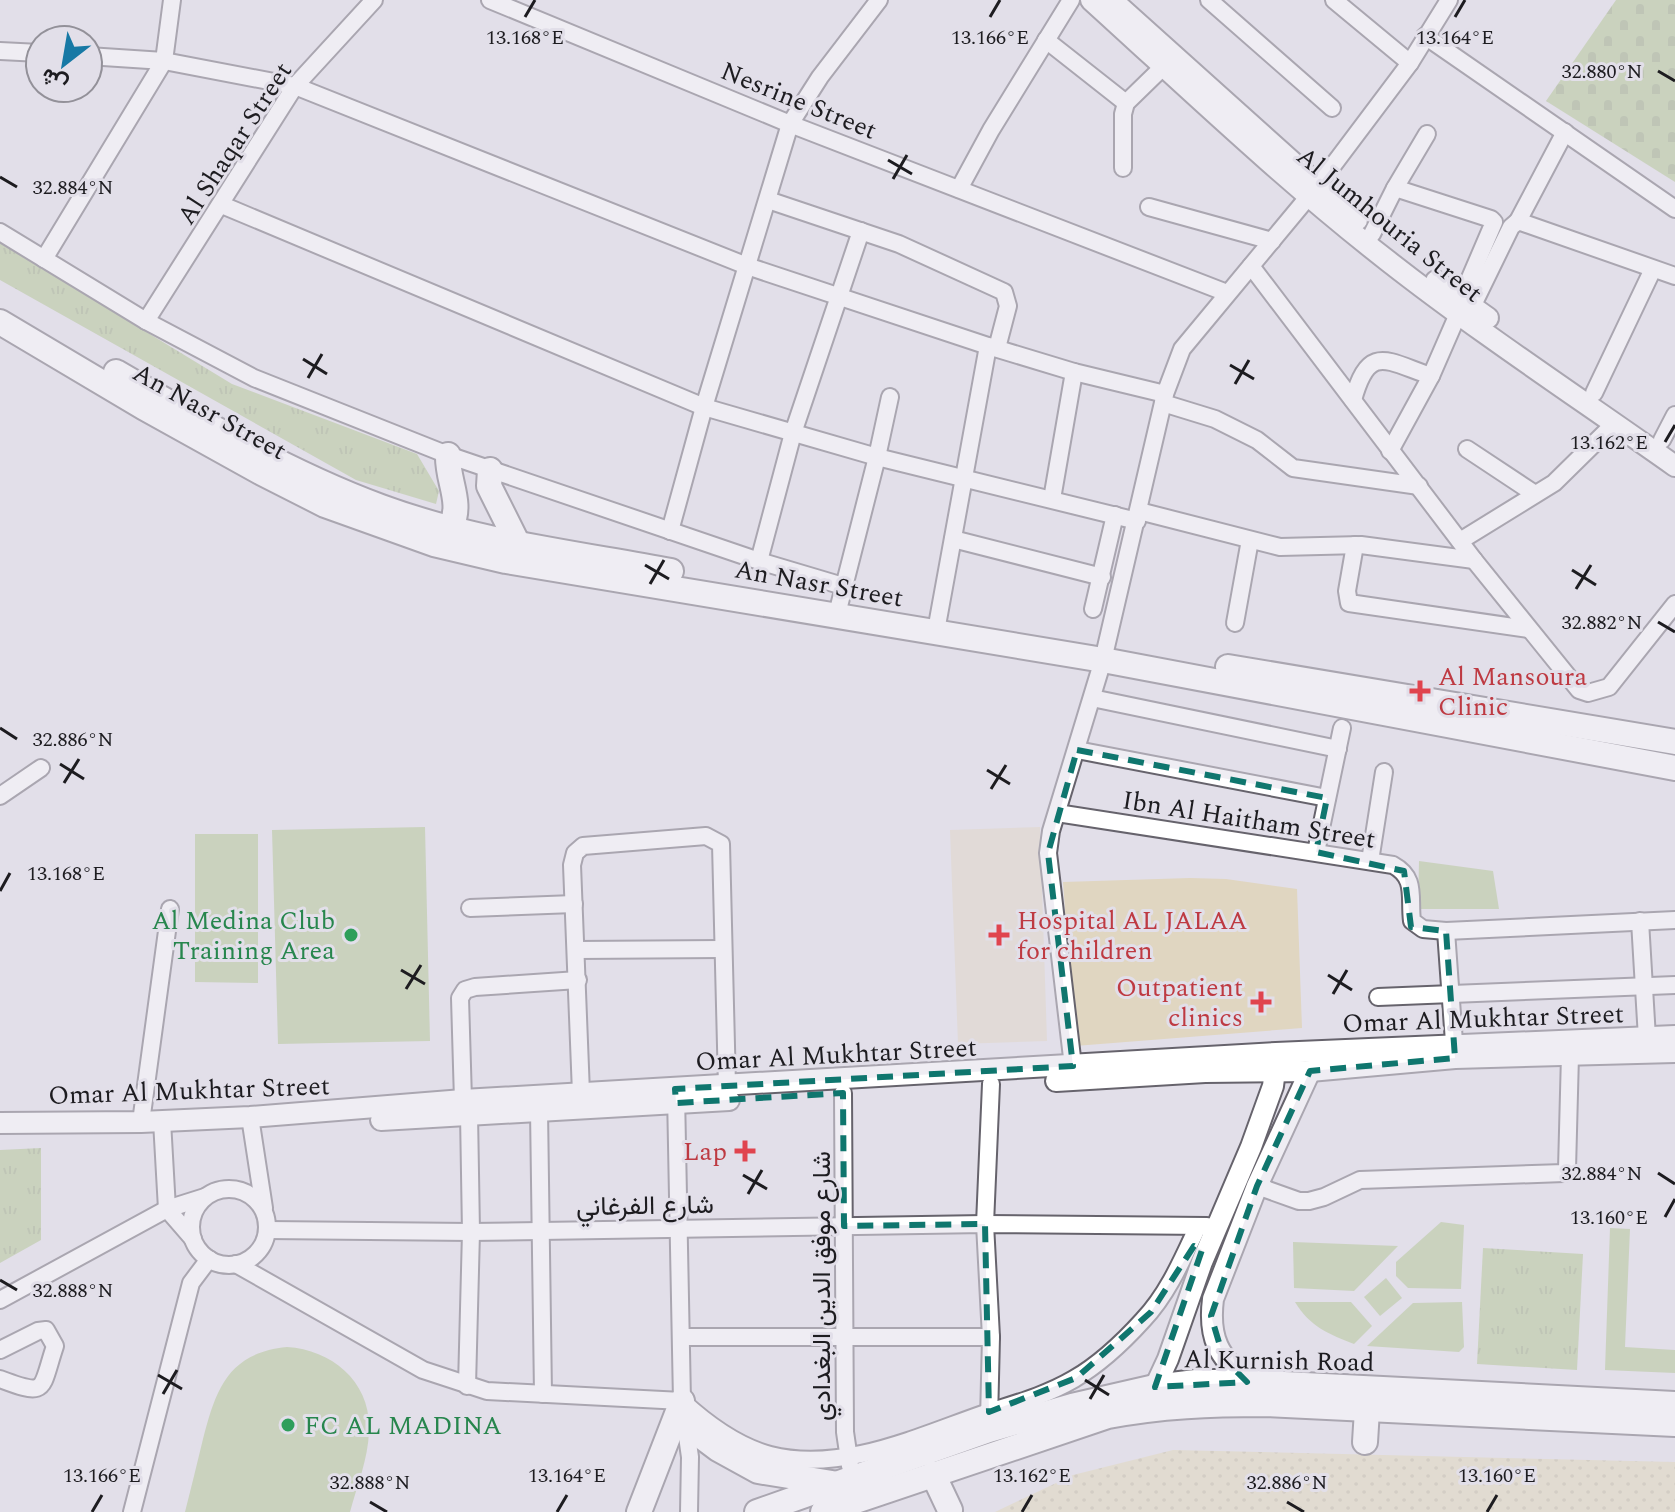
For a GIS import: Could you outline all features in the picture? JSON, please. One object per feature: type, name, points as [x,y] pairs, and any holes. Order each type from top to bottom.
[{"type":"highway","name":"An Nasr Street","points":[[0,304],[271,457],[382,507],[451,527],[517,542],[840,601],[937,626],[1671,740]]},
{"type":"highway","name":"An Nasr Street","points":[[0,322],[262,473],[325,505],[434,544],[506,561],[840,601]]},
{"type":"highway","points":[[448,455],[457,502],[451,527]]},
{"type":"highway","points":[[490,470],[490,491],[517,542]]},
{"type":"highway","name":"An Nasr Street","points":[[1105,653],[1675,768]]},
{"type":"highway","name":"Al Kurnish Road","points":[[757,1512],[847,1473],[989,1421],[1155,1387],[1196,1382],[1675,1404]]},
{"type":"highway","name":"Al Kurnish Road","points":[[823,1512],[1108,1416],[1151,1408],[1265,1404],[1675,1424]]},
{"type":"highway","points":[[1365,1442],[1367,1410]]},
{"type":"highway","points":[[639,1512],[684,1413],[718,1449],[758,1471],[847,1473]]},
{"type":"highway","points":[[933,1474],[950,1510]]},
{"type":"main road","name":"Al Jumhouria Street","points":[[1091,0],[1164,66],[1314,190],[1675,466]]},
{"type":"main road","name":"Al Jumhouria Street","points":[[1116,1],[1314,190],[1464,307],[1668,444]]},
{"type":"main road","name":"Omar Al Mukhtar Street","points":[[0,1137],[466,1107],[581,1093],[676,1096],[843,1093],[991,1084],[1158,1068],[1675,1036]]},
{"type":"main road","name":"Omar Al Mukhtar Street","points":[[1276,1062],[1310,1071],[1454,1051],[1570,1055],[1675,1052]]},
{"type":"main road","points":[[1155,1387],[1168,1359],[1207,1226],[1251,1147],[1276,1062]]},
{"type":"main road","name":"Omar Al Mukhtar Street","points":[[466,1107],[539,1110],[676,1096],[727,1086],[1073,1066],[1158,1068]]},
{"type":"main road","points":[[1247,1382],[1224,1359],[1213,1337],[1213,1299],[1257,1186],[1310,1071]]},
{"type":"main road","name":"Omar Al Mukhtar Street","points":[[0,1123],[141,1122],[163,1127]]},
{"type":"street","points":[[44,259],[164,61],[172,0]]},
{"type":"street","name":"Al Shaqar Street","points":[[146,321],[295,86],[374,0]]},
{"type":"street","name":"Nesrine Street","points":[[490,0],[790,124],[1227,293]]},
{"type":"street","points":[[959,189],[991,130],[1071,0]]},
{"type":"street","points":[[1209,0],[1332,108]]},
{"type":"street","points":[[1073,1066],[1048,853],[1105,653],[1164,399],[1186,341],[1314,190],[1410,63],[1449,0]]},
{"type":"street","points":[[1337,1],[1410,63]]},
{"type":"street","points":[[670,531],[704,407],[790,124],[872,2]]},
{"type":"street","points":[[1425,36],[1675,209]]},
{"type":"street","points":[[1046,40],[1126,103]]},
{"type":"street","points":[[0,51],[24,52]]},
{"type":"street","points":[[104,57],[164,61],[295,86],[747,266],[992,347],[1164,399],[1257,440],[1293,468],[1419,486]]},
{"type":"street","points":[[1123,168],[1123,114],[1126,103],[1164,66]]},
{"type":"street","points":[[1390,451],[1464,307],[1511,227],[1518,221],[1565,132]]},
{"type":"street","points":[[1372,234],[1427,134]]},
{"type":"street","points":[[1395,188],[1494,222],[1464,307]]},
{"type":"street","points":[[768,200],[914,250],[1004,292],[1008,306],[992,347],[937,626]]},
{"type":"street","points":[[222,205],[704,407],[877,457],[1115,515],[1138,516],[1292,548],[1355,545],[1474,560]]},
{"type":"street","points":[[1149,207],[1272,241]]},
{"type":"street","points":[[1518,221],[1675,276]]},
{"type":"street","points":[[759,561],[793,433],[861,231]]},
{"type":"street","points":[[0,232],[146,321],[254,378],[448,455],[759,561],[840,601],[890,397]]},
{"type":"street","points":[[1251,266],[1474,560],[1579,690],[1599,692],[1609,687],[1675,604]]},
{"type":"street","points":[[1594,393],[1653,269]]},
{"type":"street","points":[[1353,400],[1360,375],[1375,361],[1385,360],[1431,376]]},
{"type":"street","points":[[1052,499],[1074,372]]},
{"type":"street","points":[[1668,444],[1675,415]]},
{"type":"street","points":[[1460,541],[1554,483],[1615,423]]},
{"type":"street","points":[[1467,449],[1535,494]]},
{"type":"street","points":[[1093,609],[1115,515]]},
{"type":"street","points":[[953,539],[1102,577]]},
{"type":"street","points":[[1235,623],[1250,540]]},
{"type":"street","points":[[1355,545],[1347,591],[1349,603],[1528,629]]},
{"type":"street","points":[[1092,698],[1338,749]]},
{"type":"street","points":[[1316,852],[1342,728]]},
{"type":"street","points":[[1077,750],[1327,798]]},
{"type":"street","points":[[0,796],[41,768]]},
{"type":"street","points":[[1370,861],[1384,772]]},
{"type":"street","name":"Ibn Al Haitham Street","points":[[1057,813],[1393,865],[1409,878],[1411,916],[1415,925],[1446,931],[1675,920]]},
{"type":"street","points":[[581,1093],[572,865],[575,853],[583,846],[706,836],[721,844],[727,1086]]},
{"type":"street","points":[[470,908],[574,904]]},
{"type":"street","points":[[141,1122],[170,909]]},
{"type":"street","points":[[1640,921],[1647,1038]]},
{"type":"street","points":[[1446,931],[1454,1051]]},
{"type":"street","points":[[576,950],[722,949]]},
{"type":"street","points":[[467,1386],[471,1232],[460,998],[465,990],[475,987],[578,980]]},
{"type":"street","points":[[1378,997],[1675,985]]},
{"type":"street","points":[[1257,1186],[1299,1201],[1309,1201],[1360,1180],[1564,1173],[1567,1169],[1570,1055]]},
{"type":"street","points":[[991,1084],[985,1224],[991,1337],[989,1421],[1066,1384],[1125,1338],[1160,1298],[1207,1226]]},
{"type":"street","name":"شارع موفق الدين البغدادي","points":[[843,1093],[847,1473]]},
{"type":"street","points":[[676,1096],[681,1337],[684,1413],[690,1457],[689,1512]]},
{"type":"street","points":[[539,1110],[543,1394]]},
{"type":"street","points":[[163,1127],[167,1209],[209,1259],[226,1265],[253,1256],[265,1240],[266,1222],[250,1123]]},
{"type":"street","points":[[0,1300],[167,1209],[215,1191],[239,1190],[259,1203],[266,1222]]},
{"type":"street","points":[[193,1239],[192,1216],[205,1197]]},
{"type":"street","name":"شارع الفرغاني","points":[[266,1222],[471,1232],[985,1224],[1207,1226]]},
{"type":"street","points":[[132,1512],[191,1283],[209,1259]]},
{"type":"street","points":[[236,1264],[423,1370],[467,1386],[487,1391],[543,1394],[684,1413]]},
{"type":"street","points":[[0,1330],[4,1348],[46,1330],[55,1346],[38,1389],[30,1390],[0,1379]]},
{"type":"street","points":[[681,1337],[991,1337]]},
{"type":"highlighted area","points":[[1077,750],[1327,798],[1316,852],[1404,871],[1411,927],[1446,931],[1455,1058],[1310,1071],[1257,1186],[1211,1316],[1224,1359],[1247,1382],[1155,1387],[1202,1250],[1194,1246],[1151,1312],[1076,1378],[989,1412],[985,1224],[844,1226],[843,1093],[676,1103],[675,1089],[1073,1066],[1048,853]]},
{"type":"shaded area","name":"Hospital AL JALAA for children","points":[[1040,827],[1047,1041],[958,1044],[950,830]]},
{"type":"shaded area","points":[[1226,879],[1297,889],[1302,1028],[1075,1046],[1063,882]]},
{"type":"green space","points":[[1616,0],[1675,0],[1675,182],[1546,101]]},
{"type":"green space","points":[[0,243],[232,384],[417,454],[439,491],[436,504],[356,480],[0,280]]},
{"type":"green space","name":"Al Medina Club Training Area","points":[[425,827],[430,1041],[278,1044],[272,830]]},
{"type":"green space","points":[[195,834],[258,834],[258,983],[195,982]]},
{"type":"green space","points":[[1419,861],[1493,871],[1499,909],[1418,909]]},
{"type":"green space","points":[[41,1148],[41,1240],[0,1263],[0,1150]]},
{"type":"green space","points":[[1441,1222],[1464,1225],[1461,1289],[1408,1288],[1396,1276],[1396,1262]]},
{"type":"green space","points":[[1610,1228],[1630,1229],[1625,1347],[1675,1350],[1675,1373],[1605,1370]]},
{"type":"green space","points":[[1293,1242],[1398,1246],[1354,1291],[1294,1288]]},
{"type":"green space","points":[[1483,1248],[1583,1254],[1577,1370],[1477,1364]]},
{"type":"green space","points":[[1386,1278],[1402,1298],[1380,1316],[1364,1297]]},
{"type":"green space","points":[[1295,1302],[1351,1302],[1372,1326],[1354,1344],[1313,1323]]},
{"type":"green space","points":[[1462,1302],[1464,1347],[1459,1352],[1367,1346],[1413,1303]]},
{"type":"green space","name":"FC AL MADINA","points":[[287,1347],[320,1355],[334,1362],[357,1384],[364,1398],[368,1414],[368,1442],[350,1512],[185,1512],[213,1404],[228,1376],[251,1357]]},
{"type":"sand","points":[[1173,1450],[1675,1462],[1675,1512],[995,1512],[1073,1475]]},
{"type":"place","name":"Al Mansoura Clinic","points":[[1420,691]]},
{"type":"place","name":"Al Medina Club Training Area","points":[[351,935]]},
{"type":"place","name":"Hospital AL JALAA for children","points":[[999,935]]},
{"type":"place","name":"Outpatient clinics","points":[[1261,1002]]},
{"type":"place","name":"Lap","points":[[745,1151]]},
{"type":"place","name":"FC AL MADINA","points":[[288,1425]]}]
